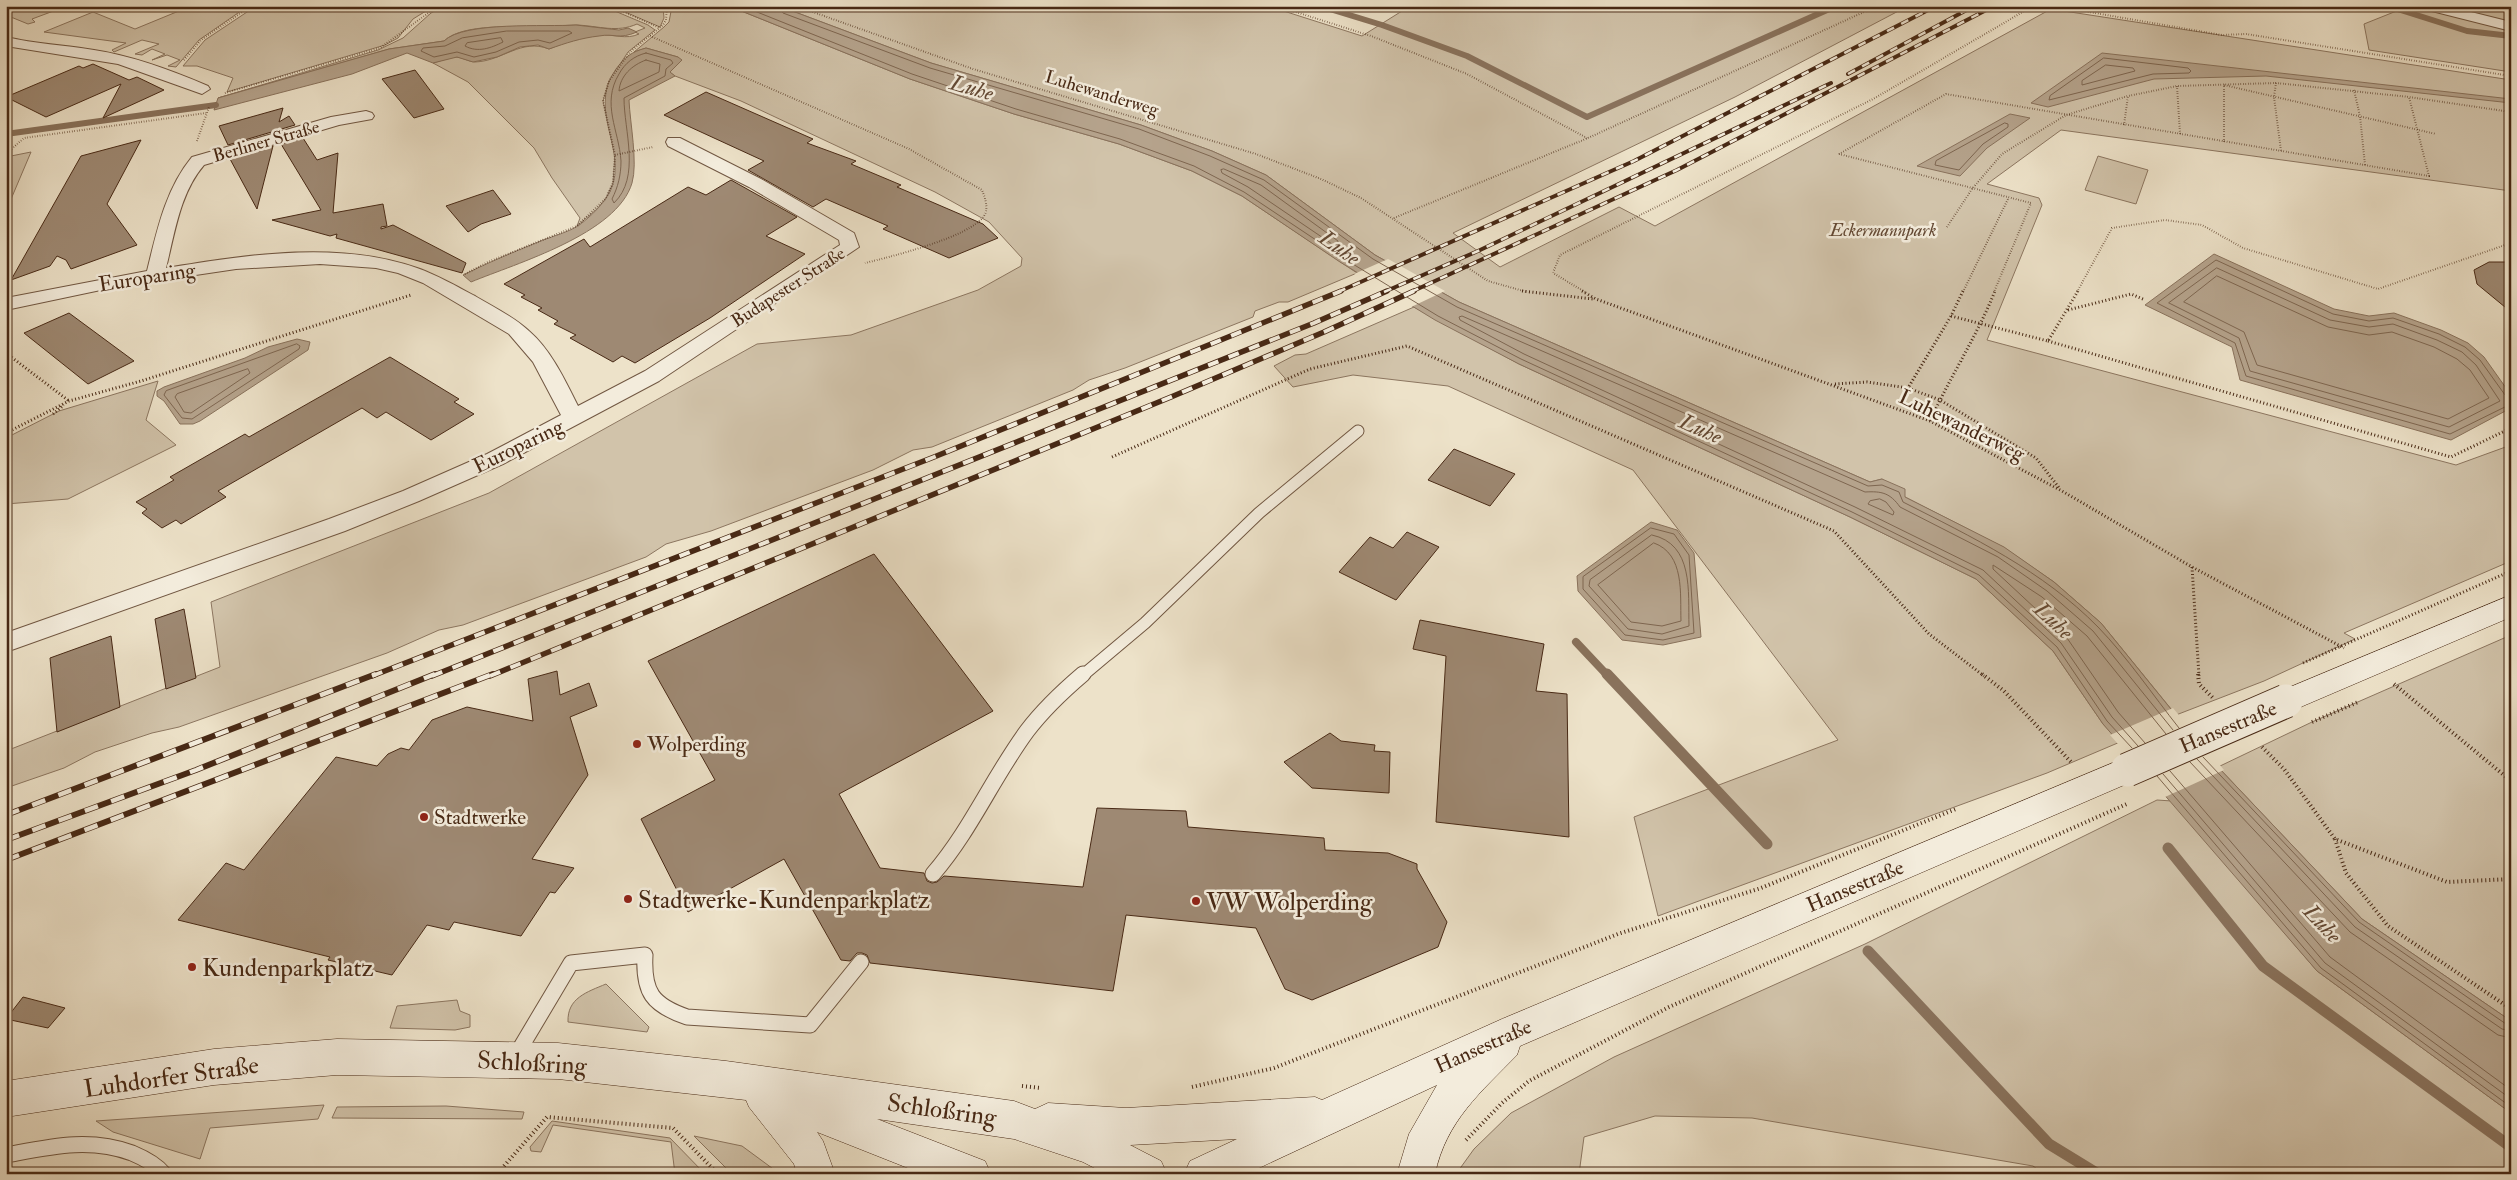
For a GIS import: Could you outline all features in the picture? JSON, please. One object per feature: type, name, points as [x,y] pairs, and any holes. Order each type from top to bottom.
[{"type":"main road","name":"Hansestraße","points":[[1203,1174],[1516,1031],[2511,605]]},
{"type":"main road","points":[[1416,1174],[1422,1147],[1452,1095],[1516,1031]]},
{"type":"main road","name":"Schloßring","points":[[337,1057],[513,1059],[578,1063],[726,1079],[1019,1103],[1090,1146],[1148,1174]]},
{"type":"main road","name":"Luhdorfer Straße","points":[[6,1099],[214,1067],[337,1057]]},
{"type":"main road","name":"Schloßring","points":[[726,1079],[972,1174]]},
{"type":"main road","points":[[761,1092],[810,1154],[816,1174]]},
{"type":"main road","points":[[1019,1103],[1126,1126],[1332,1115]]},
{"type":"street","points":[[2429,6],[2511,27]]},
{"type":"street","points":[[6,41],[40,49],[109,57],[171,76],[202,90]]},
{"type":"street","name":"Berliner Straße","points":[[154,275],[176,199],[191,168],[198,161],[337,120],[366,116]]},
{"type":"street","name":"Budapester Straße","points":[[573,418],[652,376],[850,247],[848,236],[755,183],[674,142]]},
{"type":"street","name":"Europaring","points":[[6,304],[154,275],[271,259],[316,258],[360,260],[397,268],[442,286],[480,307],[526,339],[553,374],[573,418],[494,460],[411,496],[6,643]]},
{"type":"lane","points":[[933,874],[955,848],[1028,731],[1062,692],[1145,623],[1260,513],[1358,431]]},
{"type":"lane","points":[[513,1059],[571,963],[645,955],[644,983],[650,995],[659,1006],[671,1012],[687,1017],[810,1026],[862,962]]},
{"type":"lane","points":[[6,1155],[93,1142],[129,1152],[150,1161],[164,1174]]},
{"type":"path","points":[[171,76],[201,40],[252,6]]},
{"type":"path","points":[[202,90],[212,97],[380,48],[396,40],[427,12],[438,6]]},
{"type":"path","points":[[610,6],[660,28]]},
{"type":"path","points":[[622,6],[647,8],[657,6]]},
{"type":"path","points":[[6,433],[69,401],[442,286],[488,262],[577,226],[606,198],[613,183],[615,155],[603,101],[609,80],[630,52],[660,28],[666,20],[667,6]]},
{"type":"path","name":"Luhewanderweg","points":[[796,6],[950,62],[1256,154],[1321,179],[1361,198],[1394,218],[1488,281],[1526,292],[1596,299],[1930,421],[2062,491],[2192,567],[2339,645],[2511,571]]},
{"type":"path","points":[[1277,6],[1370,36],[1467,74],[1588,138]]},
{"type":"path","points":[[1394,218],[1588,138],[1877,6]]},
{"type":"path","points":[[1596,299],[1553,273],[1560,255],[1875,98],[2033,6]]},
{"type":"path","points":[[2077,6],[2089,12],[2222,35],[2246,34],[2511,76]]},
{"type":"path","points":[[650,36],[909,149],[982,190],[987,203],[983,217],[972,228],[886,259],[843,268],[820,267]]},
{"type":"path","points":[[2276,82],[2274,97],[2281,151]]},
{"type":"path","points":[[1947,226],[1972,189],[2002,154],[2066,115],[2128,96],[2177,86],[2276,82],[2409,97],[2511,112]]},
{"type":"path","points":[[2224,84],[2436,134]]},
{"type":"path","points":[[2224,84],[2224,142]]},
{"type":"path","points":[[2177,86],[2180,134]]},
{"type":"path","points":[[2354,90],[2360,116],[2365,165]]},
{"type":"path","points":[[1930,421],[1948,380],[1982,325],[2031,203],[1839,154],[1946,94],[2429,176],[2409,97]]},
{"type":"path","points":[[2124,125],[2128,96]]},
{"type":"path","points":[[6,154],[24,138],[206,113]]},
{"type":"path","points":[[615,155],[638,150]]},
{"type":"path","points":[[1908,388],[1950,316],[2008,198]]},
{"type":"path","points":[[2048,341],[2068,310],[2112,228],[2165,220],[2202,225],[2243,248],[2378,288],[2511,243]]},
{"type":"path","points":[[2068,310],[2132,294],[2145,300]]},
{"type":"path","points":[[1950,316],[2048,341],[2451,457],[2511,428]]},
{"type":"path","points":[[1112,458],[1310,369],[1408,346],[1834,531],[1929,634],[2004,691],[2072,763]]},
{"type":"path","points":[[6,353],[69,401]]},
{"type":"path","points":[[1832,384],[1867,382],[1908,388],[1940,400],[2036,458],[2062,491]]},
{"type":"path","points":[[53,414],[69,401]]},
{"type":"path","points":[[2192,567],[2199,684]]},
{"type":"path","points":[[2387,689],[2396,685],[2511,781]]},
{"type":"path","points":[[2312,722],[2362,700]]},
{"type":"path","points":[[2064,766],[2080,759]]},
{"type":"path","points":[[2284,769],[2335,839],[2346,873],[2388,926],[2511,1009]]},
{"type":"path","points":[[1460,1147],[1502,1103],[1529,1081],[1669,1007],[2132,802]]},
{"type":"path","points":[[1186,1088],[1274,1068],[1618,934],[1761,888],[1964,806]]},
{"type":"path","points":[[2335,839],[2448,882],[2511,879]]},
{"type":"path","points":[[1019,1103],[1043,1088]]},
{"type":"path","points":[[504,1166],[547,1117],[673,1128],[718,1174]]},
{"type":"green space","points":[[6,6],[67,6],[32,19],[35,22],[28,24],[6,15]]},
{"type":"green space","points":[[191,6],[248,6],[199,40],[176,67],[168,66],[180,60],[167,55],[152,60],[165,54],[152,49],[142,55],[135,54],[159,44],[142,40],[114,52],[112,50],[126,43],[44,32],[93,12],[135,29]]},
{"type":"green space","points":[[256,6],[434,6],[413,19],[398,38],[385,45],[227,92],[233,78],[197,66],[183,66],[205,40]]},
{"type":"green space","points":[[444,6],[603,6],[648,25],[655,30],[628,52],[609,81],[603,101],[615,155],[613,183],[606,198],[597,209],[577,226],[580,218],[534,148],[468,82],[433,63],[456,57],[473,62],[485,61],[521,48],[539,46],[549,49],[574,40],[593,36],[634,36],[639,34],[635,32],[645,28],[637,24],[615,29],[577,25],[491,27],[464,31],[452,35],[444,41],[389,49],[218,98],[378,50],[403,38],[431,13]]},
{"type":"green space","points":[[672,6],[729,6],[910,79],[1014,114],[1119,144],[1192,171],[1242,196],[1357,273],[1288,302],[1279,302],[1255,311],[1253,317],[1125,368],[1089,380],[1073,390],[932,447],[913,450],[873,470],[711,531],[666,544],[646,557],[463,625],[439,630],[387,653],[179,727],[152,733],[95,752],[64,768],[6,788],[6,751],[220,667],[211,602],[489,493],[757,344],[851,335],[978,290],[1021,266],[1022,258],[989,222],[935,192],[741,101],[675,76],[669,72],[678,57],[646,48],[634,52],[669,22]]},
{"type":"green space","name":"Eckermannpark","points":[[779,6],[1268,6],[1362,36],[1410,6],[1908,6],[1735,97],[1453,233],[1500,267],[1619,207],[1655,226],[2051,9],[2511,80],[2511,191],[2061,130],[1987,184],[2039,198],[2042,205],[1987,340],[2456,465],[2511,445],[2511,561],[2344,633],[2355,639],[2264,681],[2176,715],[2101,623],[2054,582],[2003,547],[1905,497],[1882,479],[1870,482],[1459,302],[1375,255],[1266,175],[1212,151],[1141,125],[931,63]]},
{"type":"green space","points":[[2409,6],[2511,6],[2511,72],[2369,50],[2364,24]]},
{"type":"green space","points":[[663,7],[664,18],[660,27],[618,9],[642,11]]},
{"type":"green space","points":[[31,152],[6,211],[6,157]]},
{"type":"green space","points":[[2098,156],[2148,170],[2136,204],[2085,190]]},
{"type":"green space","points":[[1414,307],[1519,364],[1850,517],[1976,579],[2053,651],[2103,724],[2120,742],[2047,773],[1658,916],[1634,817],[1838,740],[1633,470],[1448,386],[1353,375],[1293,387],[1274,366],[1295,355],[1306,354]]},
{"type":"green space","points":[[158,381],[146,420],[176,445],[68,499],[6,504],[6,438],[59,411]]},
{"type":"green space","points":[[2511,635],[2511,1021],[2362,919],[2218,767],[2312,722]]},
{"type":"green space","points":[[2157,800],[2172,801],[2317,971],[2511,1113],[2511,1174],[2044,1174],[2033,1166],[1752,1118],[1655,1116],[1584,1137],[1579,1174],[1456,1174],[1474,1149],[1511,1113],[1614,1057],[1865,944]]},
{"type":"green space","points":[[606,984],[649,1027],[647,1032],[568,1022],[571,1007],[580,997]]},
{"type":"green space","points":[[457,1000],[460,1011],[470,1015],[470,1027],[455,1030],[390,1028],[397,1006]]},
{"type":"green space","points":[[324,1105],[318,1119],[210,1128],[200,1159],[113,1132],[96,1121]]},
{"type":"green space","points":[[446,1106],[524,1112],[522,1119],[332,1118],[337,1107]]},
{"type":"green space","points":[[552,1121],[670,1138],[705,1174],[675,1174],[671,1142],[553,1125],[541,1152],[531,1151],[530,1147]]},
{"type":"green space","points":[[694,1136],[742,1146],[780,1174],[732,1174]]},
{"type":"water","name":"Luhe","points":[[729,6],[779,6],[931,63],[1141,125],[1212,151],[1266,175],[1375,255],[1459,302],[1870,482],[1882,479],[1905,489],[1905,497],[2004,547],[2054,582],[2101,623],[2218,767],[2362,919],[2511,1021],[2511,1113],[2317,971],[2103,724],[2053,651],[1976,579],[1850,517],[1519,364],[1435,320],[1340,262],[1242,196],[1192,171],[1119,144],[1014,114],[910,79]]},
{"type":"water","points":[[576,25],[619,30],[628,28],[637,32],[625,36],[604,35],[586,38],[549,49],[538,45],[520,47],[497,57],[473,62],[457,57],[433,63],[407,53],[352,74],[214,110],[218,98],[389,49],[444,41],[469,30],[507,26]]},
{"type":"water","points":[[646,48],[678,57],[682,60],[670,72],[675,76],[629,100],[634,175],[623,201],[607,217],[587,232],[538,256],[471,282],[463,275],[513,252],[574,228],[589,217],[605,200],[613,184],[615,168],[614,151],[605,102],[608,85],[616,69],[625,58],[636,51]]},
{"type":"water","points":[[2102,53],[2511,99],[2511,103],[2266,76],[2154,79],[2048,107],[2031,103]]},
{"type":"water","points":[[2010,114],[2030,118],[1987,148],[1960,176],[1917,166]]},
{"type":"water","points":[[2214,254],[2334,309],[2369,316],[2394,313],[2441,330],[2468,343],[2484,357],[2511,395],[2511,408],[2451,440],[2240,380],[2232,347],[2145,305]]},
{"type":"water","points":[[297,339],[310,342],[308,350],[193,424],[180,424],[164,401],[157,396],[157,391],[164,387],[245,358],[268,347]]},
{"type":"water","points":[[1651,522],[1677,530],[1694,553],[1701,637],[1663,645],[1622,640],[1578,591],[1577,576]]},
{"type":"pier","points":[[1388,259],[1445,291],[1409,308],[1354,274]]},
{"type":"pier","points":[[2173,708],[2224,770],[2165,797],[2110,735]]},
{"type":"building","points":[[93,64],[129,80],[137,77],[164,90],[103,118],[121,84],[46,117],[6,97],[79,66],[83,68]]},
{"type":"building","points":[[415,70],[444,109],[414,118],[382,79]]},
{"type":"building","points":[[706,92],[813,139],[807,143],[856,161],[851,164],[901,185],[897,187],[983,224],[998,238],[949,258],[883,229],[888,226],[826,199],[813,207],[748,170],[764,161],[664,115]]},
{"type":"building","points":[[283,108],[279,122],[289,116],[295,125],[228,145],[219,126]]},
{"type":"building","points":[[303,138],[317,160],[338,153],[333,213],[383,204],[387,226],[381,227],[381,229],[393,225],[466,263],[462,273],[336,238],[337,234],[330,236],[272,220],[321,210],[281,144]]},
{"type":"building","points":[[141,140],[107,204],[137,245],[71,269],[66,260],[57,256],[50,266],[11,280],[81,156]]},
{"type":"building","points":[[273,146],[257,209],[230,159]]},
{"type":"building","points":[[731,180],[797,217],[766,236],[805,254],[710,318],[635,363],[622,356],[613,362],[570,338],[576,335],[554,324],[558,321],[538,310],[542,308],[521,297],[525,295],[504,284],[584,239],[590,247],[688,187],[706,195]]},
{"type":"building","points":[[493,190],[511,214],[481,224],[468,232],[446,206]]},
{"type":"building","points":[[2489,262],[2511,262],[2511,312],[2477,284],[2474,270]]},
{"type":"building","points":[[69,313],[134,361],[88,384],[24,333]]},
{"type":"building","points":[[390,357],[459,399],[454,402],[474,414],[431,440],[386,412],[377,418],[362,408],[218,491],[226,497],[181,524],[176,520],[162,528],[142,513],[147,509],[136,502],[174,480],[170,477],[245,434],[249,437]]},
{"type":"building","points":[[1454,449],[1515,474],[1490,506],[1428,480]]},
{"type":"building","points":[[1407,532],[1439,547],[1396,600],[1339,572],[1370,537],[1393,548]]},
{"type":"building","points":[[874,554],[993,711],[839,794],[880,868],[924,873],[927,881],[932,883],[937,882],[944,876],[1083,887],[1097,808],[1186,811],[1188,827],[1324,838],[1325,850],[1388,853],[1417,864],[1417,869],[1447,922],[1438,947],[1312,1000],[1285,989],[1256,928],[1126,915],[1113,991],[870,963],[867,955],[862,953],[857,953],[850,961],[841,960],[784,859],[688,912],[641,819],[715,780],[648,661]]},
{"type":"building","points":[[184,609],[196,678],[166,689],[155,619]]},
{"type":"building","points":[[1420,620],[1544,644],[1536,691],[1567,694],[1569,837],[1436,822],[1446,656],[1413,649]]},
{"type":"building","points":[[111,636],[120,707],[57,732],[50,658]]},
{"type":"building","name":"Stadtwerke","points":[[557,671],[560,695],[589,683],[597,706],[570,717],[588,775],[532,859],[574,868],[555,893],[550,892],[521,936],[454,922],[449,930],[427,925],[392,975],[328,960],[330,957],[178,920],[226,863],[244,870],[336,757],[377,766],[388,754],[401,748],[409,750],[432,720],[467,707],[533,721],[528,679]]},
{"type":"building","points":[[1330,733],[1341,741],[1375,745],[1374,751],[1390,752],[1389,793],[1312,788],[1284,762]]},
{"type":"building","points":[[23,997],[65,1008],[48,1028],[6,1019]]},
{"type":"waterway","points":[[1320,6],[1382,25],[1467,56],[1587,117],[1836,6]]},
{"type":"waterway","points":[[2388,6],[2467,31],[2511,36]]},
{"type":"waterway","points":[[6,134],[216,105]]},
{"type":"waterway","points":[[1576,642],[1608,676]]},
{"type":"waterway","points":[[1607,674],[1767,844]]},
{"type":"waterway","points":[[2168,848],[2263,966],[2511,1147]]},
{"type":"waterway","points":[[1868,951],[2049,1144],[2098,1174]]},
{"type":"railway","points":[[1338,292],[1634,161],[1936,6]]},
{"type":"railway","points":[[1848,74],[1974,6]]},
{"type":"railway","points":[[1411,292],[1677,170],[1994,6]]},
{"type":"railway","points":[[1384,292],[1478,251],[1831,83]]},
{"type":"railway","points":[[372,676],[934,457],[1341,291]]},
{"type":"railway","points":[[432,676],[1314,323],[1387,291]]},
{"type":"railway","points":[[490,676],[1171,397],[1324,332],[1414,291]]},
{"type":"railway","points":[[6,815],[376,674]]},
{"type":"railway","points":[[6,840],[196,770],[435,674]]},
{"type":"railway","points":[[6,860],[493,674]]},
{"type":"place","name":"Wolperding","points":[[637,744]]},
{"type":"place","name":"Stadtwerke","points":[[424,817]]},
{"type":"place","name":"Stadtwerke-Kundenparkplatz","points":[[628,899]]},
{"type":"place","name":"VW Wolperding","points":[[1196,901]]},
{"type":"place","name":"Kundenparkplatz","points":[[192,967]]}]
